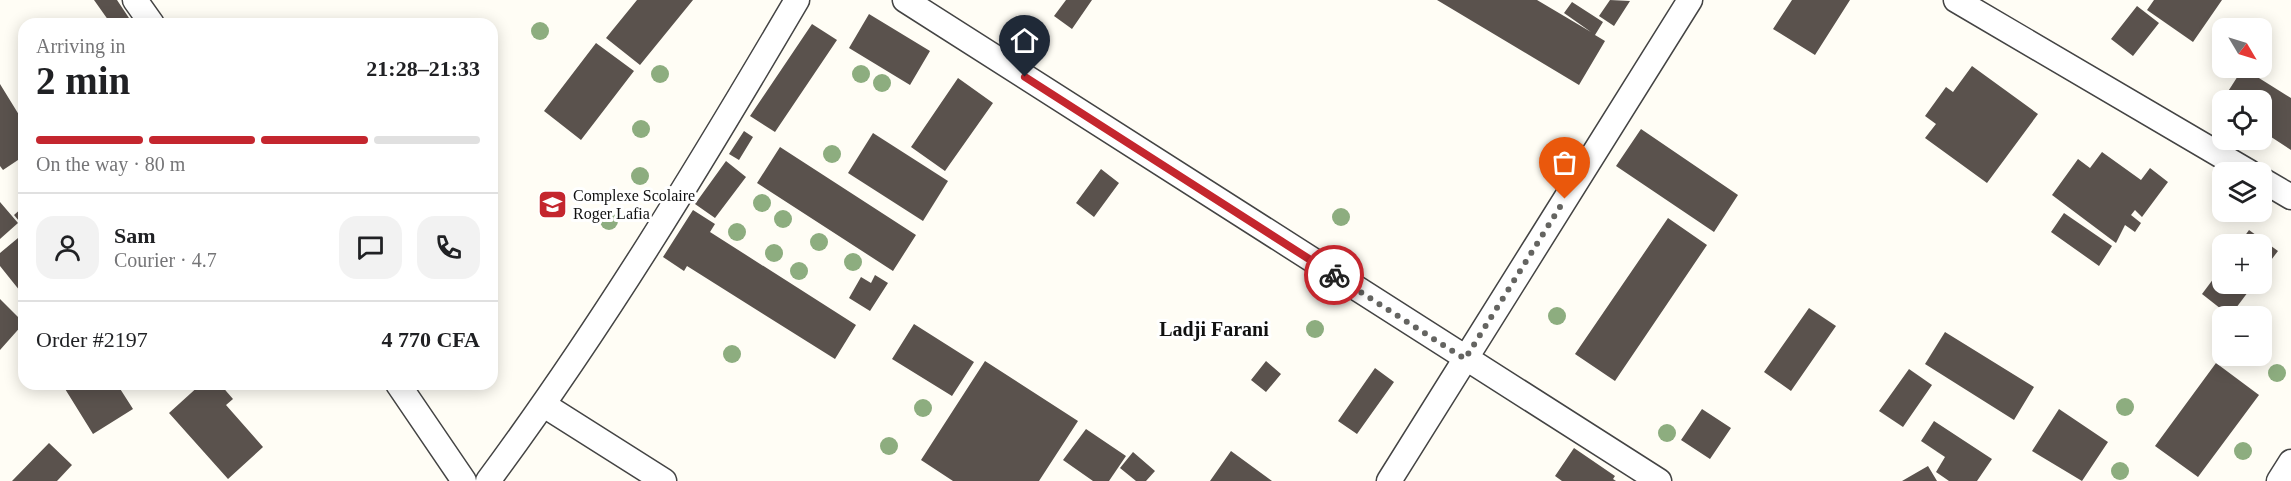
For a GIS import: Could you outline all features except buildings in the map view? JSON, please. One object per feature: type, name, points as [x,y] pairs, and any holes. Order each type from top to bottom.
[{"type":"street","points":[[135,0],[148,18]]},
{"type":"street","points":[[488,481],[544,405],[688,184],[797,0]]},
{"type":"street","points":[[905,0],[1659,481]]},
{"type":"street","points":[[1389,481],[1690,0]]},
{"type":"street","points":[[1956,0],[2232,162]]},
{"type":"street","points":[[2272,186],[2291,197]]},
{"type":"street","points":[[402,390],[464,481]]},
{"type":"street","points":[[544,405],[664,481]]},
{"type":"street","points":[[2279,481],[2291,462]]},
{"type":"way so far","points":[[1334,275],[1465,359],[1565,199]]},
{"type":"place","name":"Complexe Scolaire Roger Lafia","points":[[552,204]]},
{"type":"district","name":"Ladji Farani","points":[[1214,329]]},
{"type":"route","points":[[1025,77],[1334,275]]}]
